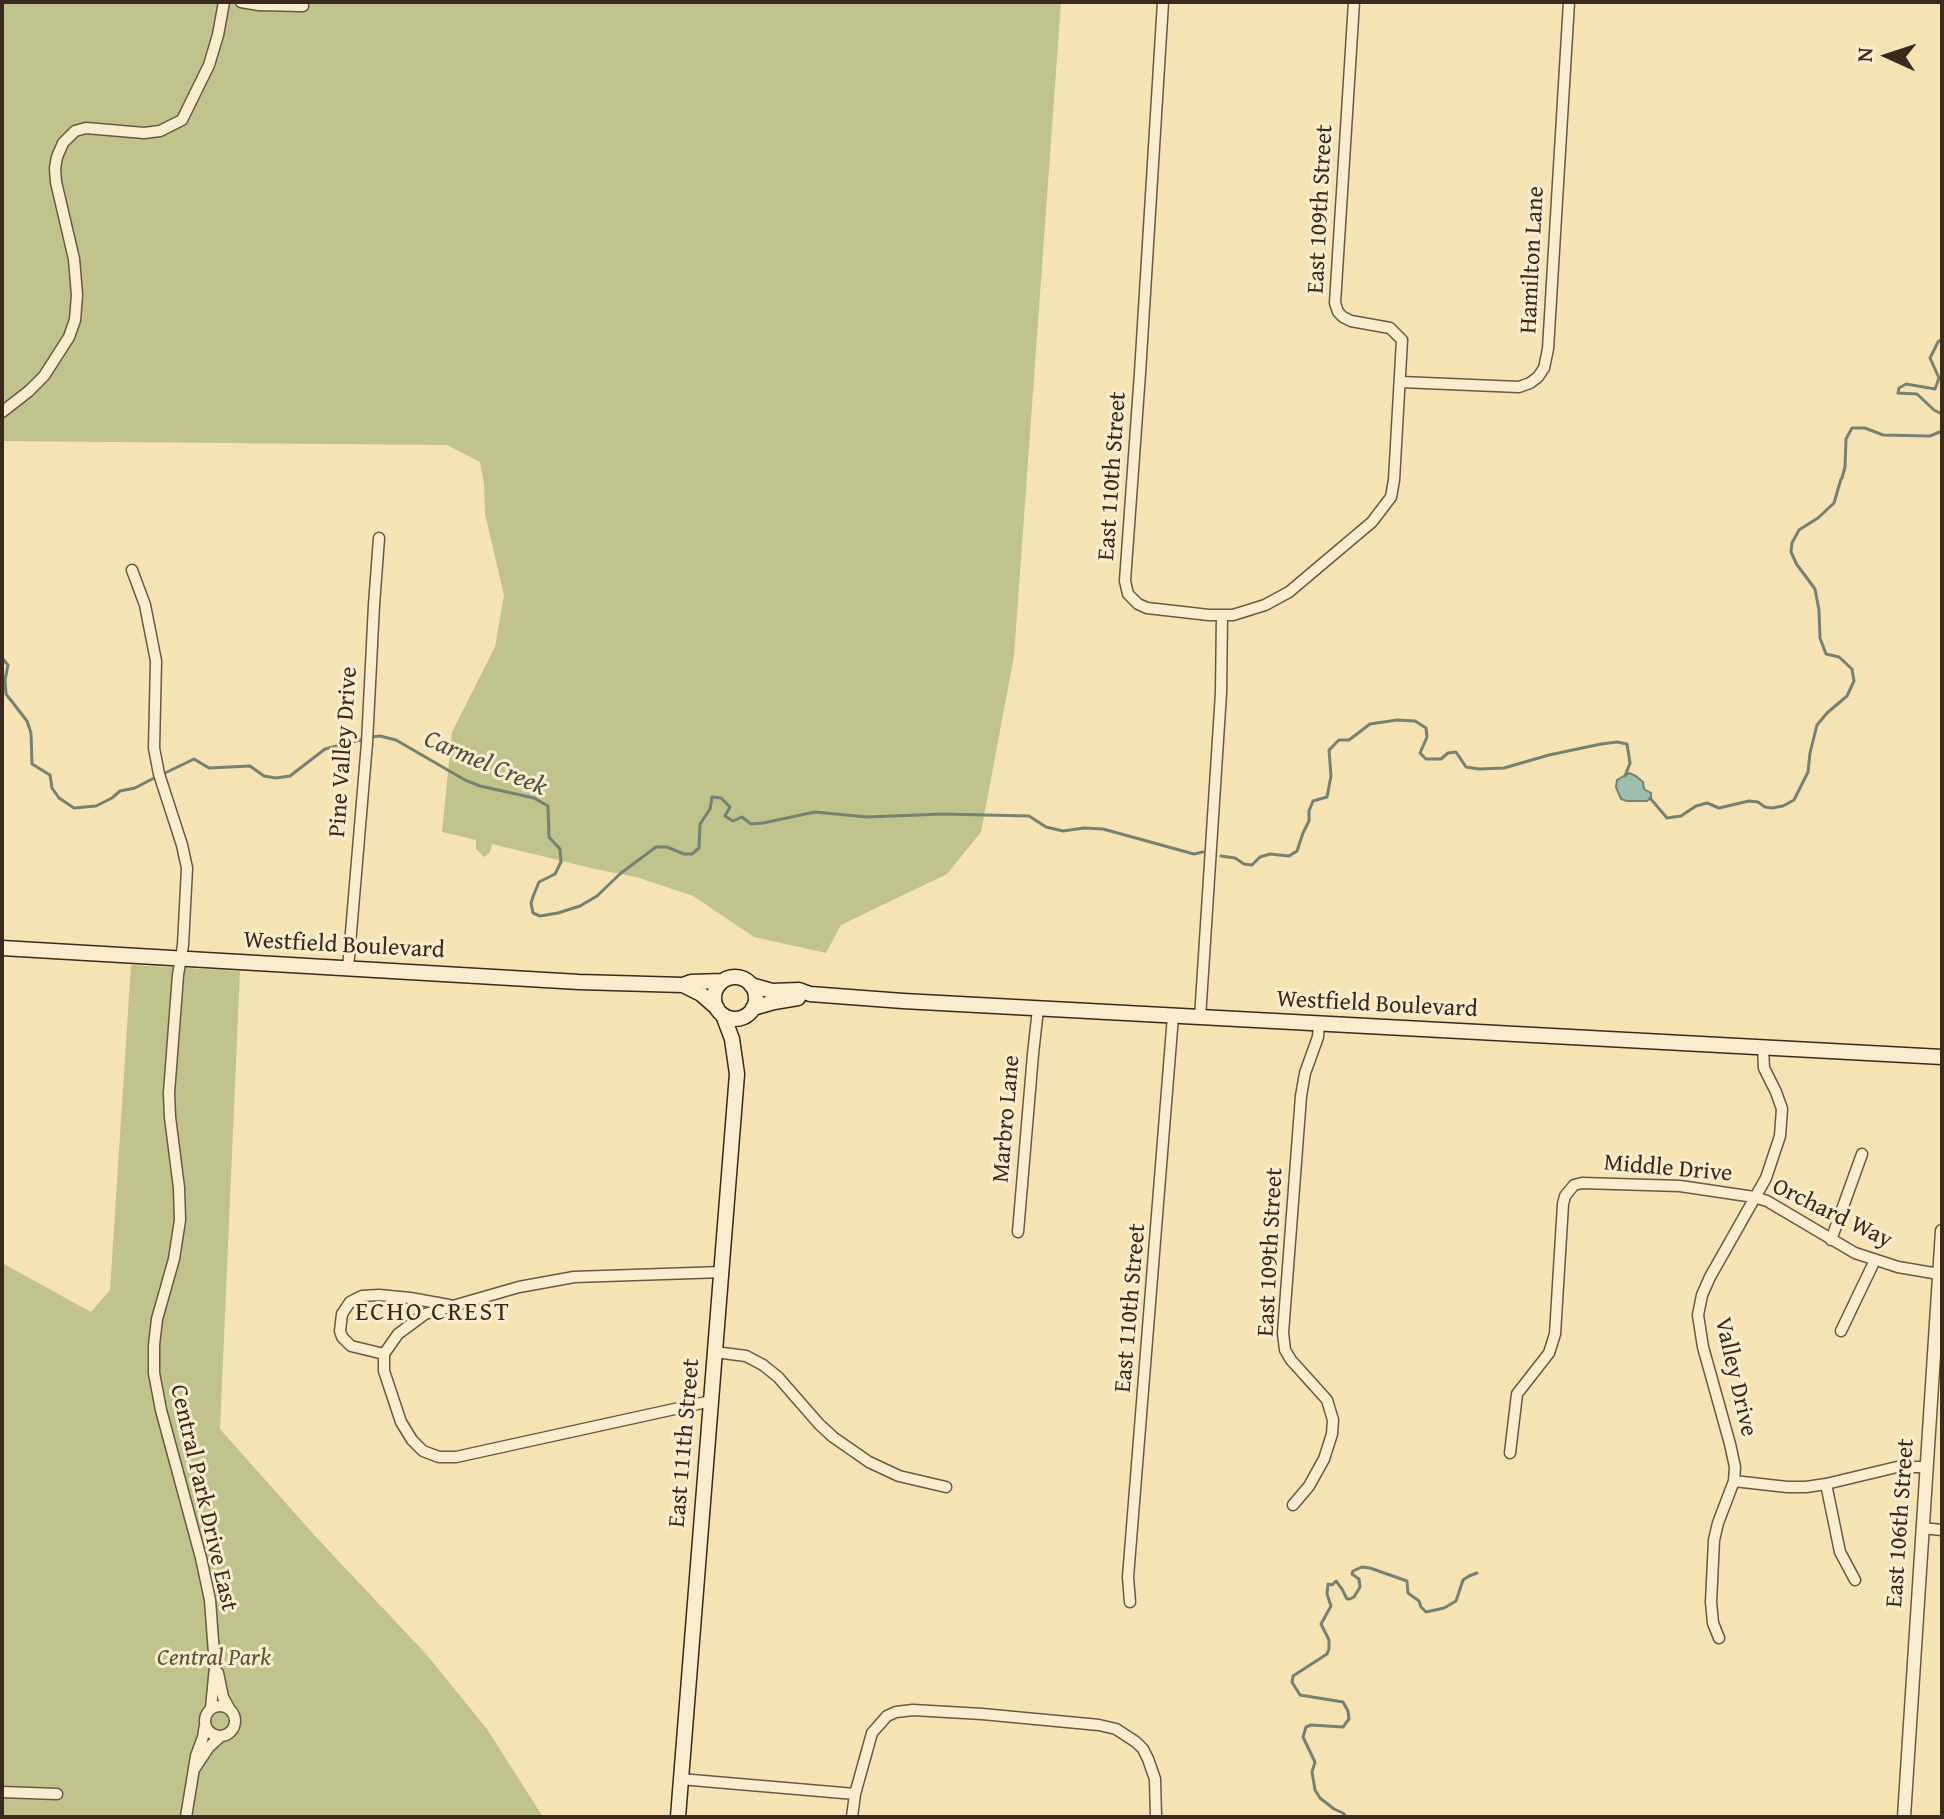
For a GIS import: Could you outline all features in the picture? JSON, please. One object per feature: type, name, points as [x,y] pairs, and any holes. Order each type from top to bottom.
[{"type":"main road","name":"Westfield Boulevard","points":[[2,948],[579,982],[683,985],[723,981]]},
{"type":"main road","points":[[683,985],[701,994],[720,1012],[737,1019],[749,1012],[755,999],[751,985],[738,977],[723,981],[715,993],[720,1012]]},
{"type":"main road","name":"Westfield Boulevard","points":[[751,985],[772,991],[799,990],[810,994],[1038,1009],[1942,1057]]},
{"type":"main road","name":"Westfield Boulevard","points":[[749,1012],[810,994]]},
{"type":"main road","name":"East 111th Street","points":[[678,1817],[737,1074],[732,1039],[720,1012]]},
{"type":"main road","name":"East 111th Street","points":[[737,1074],[742,1065],[741,1037],[749,1012]]},
{"type":"street","points":[[2,412],[44,376],[69,337],[75,320],[77,295],[74,259],[55,168],[63,143],[75,131],[86,128],[144,133],[160,131],[182,120],[209,65],[224,2]]},
{"type":"street","points":[[241,2],[303,6]]},
{"type":"street","name":"East 110th Street","points":[[1163,2],[1125,581],[1128,594],[1147,608],[1222,615]]},
{"type":"street","name":"East 109th Street","points":[[1222,615],[1247,612],[1289,592],[1381,513],[1391,497],[1402,340],[1390,328],[1351,321],[1338,312],[1335,303],[1354,2]]},
{"type":"street","name":"Hamilton Lane","points":[[1401,382],[1519,387],[1538,377],[1544,368],[1548,349],[1569,2]]},
{"type":"street","name":"Pine Valley Drive","points":[[348,968],[367,743],[379,538]]},
{"type":"street","name":"Central Park Drive East","points":[[132,570],[145,605],[156,661],[154,748],[187,868],[169,1093],[180,1220],[154,1345],[154,1373],[161,1410],[210,1600],[215,1667],[211,1708],[205,1715],[205,1733],[196,1756],[186,1817]]},
{"type":"street","points":[[1200,1018],[1220,720],[1222,615]]},
{"type":"street","name":"Marbro Lane","points":[[1018,1232],[1038,1009]]},
{"type":"street","name":"East 110th Street","points":[[1130,1602],[1128,1577],[1173,1016]]},
{"type":"street","name":"East 109th Street","points":[[1293,1505],[1309,1486],[1324,1459],[1333,1420],[1327,1400],[1285,1350],[1283,1333],[1301,1096],[1319,1024]]},
{"type":"street","name":"Valley Drive","points":[[1719,1638],[1712,1615],[1714,1540],[1734,1481],[1734,1457],[1703,1347],[1698,1315],[1710,1277],[1771,1167],[1780,1136],[1782,1118],[1776,1092],[1763,1063],[1763,1048]]},
{"type":"street","points":[[1831,1240],[1862,1154]]},
{"type":"street","name":"Middle Drive","points":[[1510,1453],[1517,1394],[1549,1353],[1555,1334],[1563,1204],[1569,1189],[1582,1183],[1670,1186],[1754,1197]]},
{"type":"street","name":"Orchard Way","points":[[1754,1197],[1767,1201],[1831,1240],[1875,1260],[1939,1274]]},
{"type":"street","name":"East 106th Street","points":[[1904,1817],[1942,1231]]},
{"type":"street","points":[[1841,1331],[1875,1260]]},
{"type":"street","points":[[711,1401],[456,1457],[439,1457],[418,1447],[401,1422],[384,1371],[384,1354],[398,1334],[425,1314],[525,1285],[574,1277],[723,1272]]},
{"type":"street","points":[[384,1354],[351,1346],[342,1337],[342,1314],[350,1302],[362,1296],[379,1295],[450,1305]]},
{"type":"street","points":[[715,1352],[746,1356],[763,1365],[833,1437],[869,1462],[899,1476],[946,1487]]},
{"type":"street","points":[[1734,1481],[1797,1487],[1826,1484],[1897,1467],[1926,1467]]},
{"type":"street","points":[[1826,1484],[1840,1552],[1855,1580]]},
{"type":"street","points":[[1922,1528],[1942,1530]]},
{"type":"street","name":"Central Park Drive East","points":[[194,1770],[209,1747],[234,1727],[235,1717],[223,1697],[215,1667]]},
{"type":"street","points":[[211,1708],[220,1705],[229,1708]]},
{"type":"street","points":[[852,1817],[855,1794],[872,1733],[887,1716],[913,1710],[1099,1725],[1125,1733],[1143,1749],[1152,1767],[1156,1817]]},
{"type":"street","points":[[205,1725],[209,1732],[221,1736]]},
{"type":"street","points":[[680,1779],[855,1794]]},
{"type":"street","points":[[2,1792],[57,1794]]},
{"type":"green space","points":[[2,2],[1061,2],[1014,656],[981,832],[947,874],[841,925],[826,953],[754,937],[693,896],[636,877],[492,844],[490,852],[484,857],[476,849],[476,840],[442,832],[452,732],[495,647],[504,595],[485,514],[480,462],[447,445],[2,441]]},
{"type":"green space","name":"Central Park","points":[[131,965],[240,971],[220,1429],[426,1654],[487,1729],[543,1817],[2,1817],[2,1263],[91,1312],[110,1290]]},
{"type":"shaded area","points":[[1629,773],[1643,782],[1651,798],[1647,801],[1621,799],[1616,787],[1617,780]]},
{"type":"waterway","name":"Carmel Creek","points":[[1942,339],[1930,358],[1939,378],[1935,389],[1906,384],[1899,388],[1898,393],[1917,394],[1942,414]]},
{"type":"waterway","name":"Carmel Creek","points":[[1842,478],[1846,439],[1852,428],[1865,428],[1883,435],[1930,436],[1942,431]]},
{"type":"waterway","name":"Carmel Creek","points":[[1797,565],[1791,552],[1792,543],[1799,530],[1834,503],[1841,479]]},
{"type":"waterway","name":"Carmel Creek","points":[[1650,798],[1667,818],[1681,816],[1707,803],[1719,808],[1749,801],[1772,808],[1794,800],[1808,772],[1817,725],[1847,696],[1854,681],[1852,669],[1839,657],[1826,654],[1820,638],[1815,589],[1798,566]]},
{"type":"waterway","name":"Carmel Creek","points":[[2,658],[8,665],[6,694],[27,721],[31,733],[32,764],[50,775],[52,788],[59,798],[74,808],[96,806],[120,791],[135,788],[156,777]]},
{"type":"waterway","name":"Carmel Creek","points":[[1221,856],[1252,865],[1260,857],[1270,854],[1289,856],[1297,851],[1313,801],[1327,797],[1331,776],[1329,750],[1339,740],[1349,740],[1370,724],[1415,721],[1426,728],[1427,737],[1420,753],[1426,759],[1441,759],[1448,753],[1456,752],[1466,767],[1479,769],[1504,768],[1601,744],[1627,744],[1630,763],[1625,776]]},
{"type":"waterway","name":"Carmel Creek","points":[[371,737],[396,740],[465,780],[534,798],[548,806],[549,837],[560,849],[561,862],[555,874],[539,882],[534,894],[531,903],[533,913],[540,916],[580,906],[597,896],[656,847],[692,854],[699,848],[700,824],[710,809],[712,797],[721,798],[730,807],[725,816],[733,821],[742,817],[751,824],[815,812],[867,817],[943,814],[1029,816],[1046,827],[1063,831],[1103,829],[1194,854],[1203,852]]},
{"type":"waterway","name":"Carmel Creek","points":[[163,774],[194,759],[209,768],[250,766],[264,776],[290,776],[325,749],[364,739]]},
{"type":"waterway","points":[[1346,1817],[1320,1798],[1315,1790],[1312,1772],[1315,1762],[1303,1737],[1306,1727],[1311,1725],[1343,1727],[1349,1719],[1348,1711],[1343,1702],[1300,1695],[1292,1682],[1293,1676],[1327,1654],[1329,1649],[1329,1640],[1321,1624],[1331,1606],[1328,1584],[1336,1581],[1350,1599],[1360,1587],[1353,1571],[1370,1568],[1407,1581],[1408,1593],[1419,1601],[1426,1612],[1444,1608],[1456,1601],[1463,1580],[1477,1573]]},
{"type":"district","name":"ECHO CREST","points":[[433,1313]]}]
